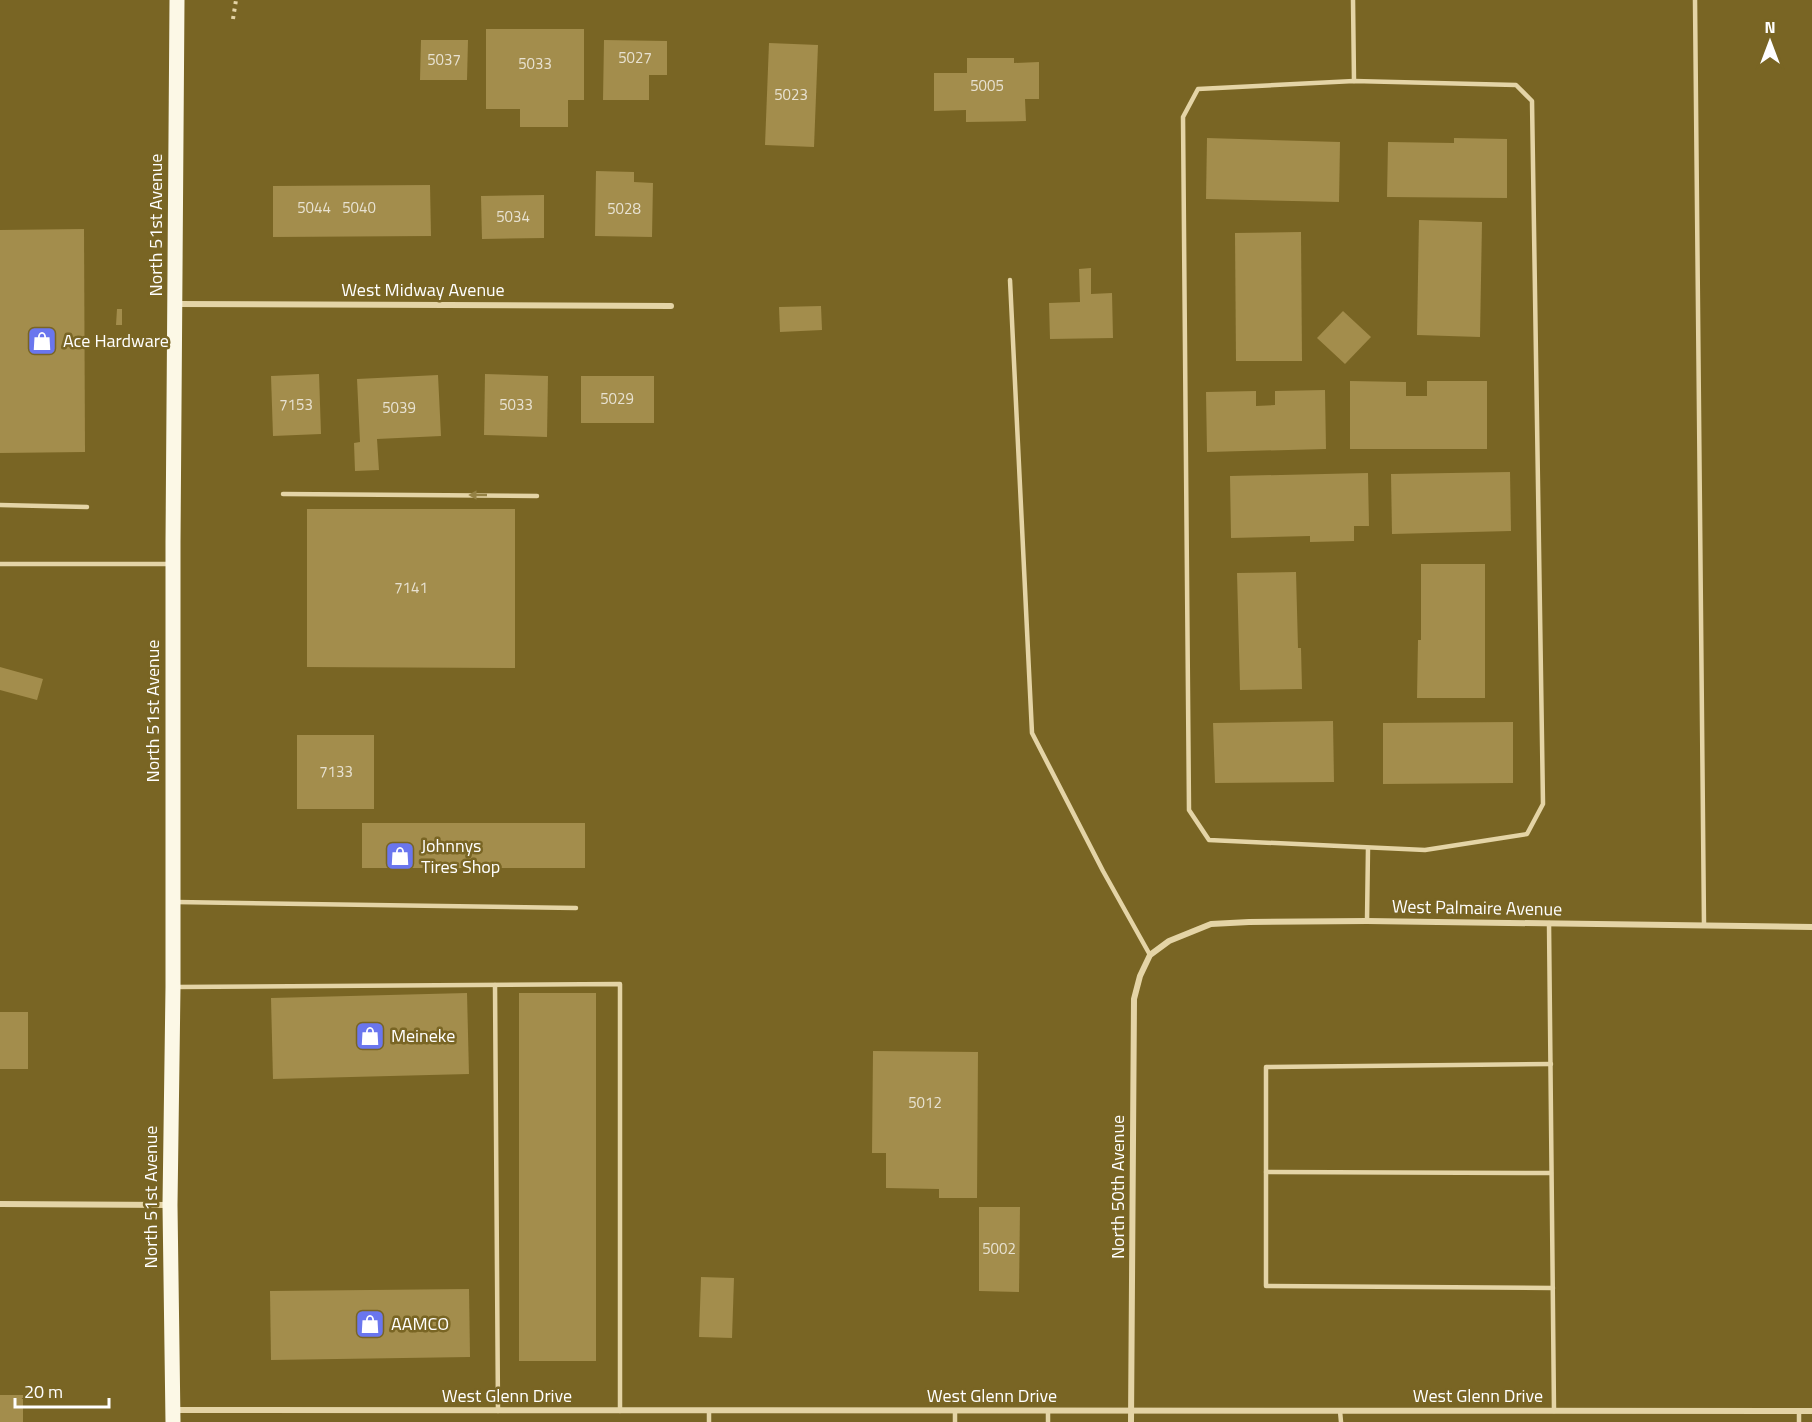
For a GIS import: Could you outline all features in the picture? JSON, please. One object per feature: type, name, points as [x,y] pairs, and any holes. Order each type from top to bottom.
[{"type":"main road","name":"North 51st Avenue","points":[[173,1416],[170,1205],[177,0]]},
{"type":"street","name":"West Midway Avenue","points":[[175,304],[670,306]]},
{"type":"street","name":"West Palmaire Avenue","points":[[1150,955],[1169,941],[1211,924],[1249,922],[1367,921],[1812,927]]},
{"type":"street","name":"North 50th Avenue","points":[[1131,1422],[1134,999],[1140,976],[1150,955]]},
{"type":"street","points":[[0,1204],[170,1205]]},
{"type":"street","name":"West Glenn Drive","points":[[173,1416],[498,1411],[1812,1411]]},
{"type":"lane","points":[[1353,0],[1354,81]]},
{"type":"lane","points":[[1695,0],[1704,926]]},
{"type":"lane","points":[[1354,81],[1516,85],[1532,101],[1543,804],[1527,834],[1425,850],[1209,840],[1189,810],[1184,117],[1198,89],[1354,81]]},
{"type":"lane","points":[[1010,280],[1032,733],[1103,871],[1150,955]]},
{"type":"lane","points":[[283,495],[537,496]]},
{"type":"lane","points":[[0,505],[87,507]]},
{"type":"lane","points":[[0,564],[173,564]]},
{"type":"lane","points":[[1367,921],[1368,848]]},
{"type":"lane","points":[[173,902],[576,908]]},
{"type":"lane","points":[[1549,923],[1554,1411]]},
{"type":"lane","points":[[172,987],[620,984],[620,1411]]},
{"type":"lane","points":[[495,985],[498,1411]]},
{"type":"lane","points":[[1551,1064],[1266,1067],[1266,1286],[1553,1288]]},
{"type":"lane","points":[[1266,1172],[1551,1173]]},
{"type":"lane","points":[[709,1411],[709,1422]]},
{"type":"lane","points":[[955,1411],[955,1422]]},
{"type":"lane","points":[[1048,1411],[1048,1422]]},
{"type":"lane","points":[[1340,1411],[1341,1422]]},
{"type":"lane","points":[[1799,1411],[1799,1422]]},
{"type":"path","points":[[233,19],[236,0]]},
{"type":"building","points":[[486,29],[584,29],[584,100],[568,100],[568,127],[520,127],[520,109],[486,109]]},
{"type":"building","points":[[421,40],[468,40],[467,80],[420,80]]},
{"type":"building","points":[[604,40],[667,41],[667,75],[649,75],[649,100],[603,100]]},
{"type":"building","points":[[769,43],[818,45],[814,147],[765,145]]},
{"type":"building","points":[[967,58],[1014,58],[1014,63],[1039,62],[1039,99],[1025,99],[1026,121],[966,122],[966,110],[934,111],[934,73],[967,73]]},
{"type":"building","points":[[1207,138],[1340,142],[1339,202],[1206,199]]},
{"type":"building","points":[[1454,138],[1507,139],[1507,198],[1387,197],[1388,142],[1454,143]]},
{"type":"building","points":[[596,171],[634,172],[634,182],[653,183],[652,237],[595,236]]},
{"type":"building","points":[[430,185],[431,236],[273,237],[273,186]]},
{"type":"building","points":[[544,195],[544,238],[482,239],[481,196]]},
{"type":"building","points":[[1419,220],[1482,222],[1480,337],[1417,335]]},
{"type":"building","name":"Ace Hardware","points":[[84,229],[85,452],[0,453],[0,230]]},
{"type":"building","points":[[1301,232],[1302,361],[1236,361],[1235,233]]},
{"type":"building","points":[[1091,268],[1091,294],[1112,293],[1113,338],[1050,339],[1049,303],[1080,302],[1079,269]]},
{"type":"building","points":[[821,306],[822,330],[780,332],[779,307]]},
{"type":"building","points":[[117,309],[122,309],[122,325],[116,325]]},
{"type":"building","points":[[1343,311],[1371,337],[1345,364],[1317,338]]},
{"type":"building","points":[[319,374],[321,434],[273,436],[271,376]]},
{"type":"building","points":[[485,374],[548,376],[547,437],[484,435]]},
{"type":"building","points":[[438,375],[441,436],[377,439],[379,470],[355,471],[354,443],[360,442],[357,379]]},
{"type":"building","points":[[581,376],[654,376],[654,423],[581,423]]},
{"type":"building","points":[[1350,381],[1406,382],[1406,396],[1427,396],[1427,381],[1487,381],[1487,449],[1350,449]]},
{"type":"building","points":[[1325,390],[1326,449],[1207,452],[1206,392],[1256,391],[1256,406],[1275,405],[1275,391]]},
{"type":"building","points":[[1510,472],[1511,531],[1392,534],[1391,474]]},
{"type":"building","points":[[1368,473],[1369,526],[1354,526],[1354,541],[1310,542],[1310,536],[1231,538],[1230,476]]},
{"type":"building","points":[[307,509],[515,509],[515,668],[307,667]]},
{"type":"building","points":[[1421,564],[1485,564],[1485,698],[1417,698],[1418,640],[1421,640]]},
{"type":"building","points":[[1296,572],[1298,648],[1301,648],[1302,689],[1240,690],[1237,573]]},
{"type":"building","points":[[0,667],[43,679],[37,700],[0,690]]},
{"type":"building","points":[[1333,721],[1334,782],[1215,783],[1213,723]]},
{"type":"building","points":[[1513,722],[1513,783],[1383,784],[1383,723]]},
{"type":"building","points":[[297,735],[374,735],[374,809],[297,809]]},
{"type":"building","points":[[362,823],[585,823],[585,868],[362,868]]},
{"type":"building","name":"Meineke","points":[[467,993],[469,1074],[273,1079],[271,998]]},
{"type":"building","points":[[519,993],[596,993],[596,1361],[519,1361]]},
{"type":"building","points":[[0,1012],[28,1012],[28,1069],[0,1069]]},
{"type":"building","points":[[873,1051],[978,1052],[977,1198],[939,1198],[939,1189],[886,1188],[886,1153],[872,1153]]},
{"type":"building","points":[[979,1207],[1020,1207],[1019,1292],[979,1291]]},
{"type":"building","points":[[701,1277],[734,1278],[732,1338],[699,1337]]},
{"type":"building","name":"AAMCO","points":[[469,1289],[470,1357],[271,1360],[270,1291]]},
{"type":"building","points":[[0,1395],[23,1395],[23,1422],[0,1422]]},
{"type":"place","name":"Ace Hardware","points":[[42,341]]},
{"type":"place","name":"Johnnys Tires Shop","points":[[400,856]]},
{"type":"place","name":"Meineke","points":[[370,1036]]},
{"type":"place","name":"AAMCO","points":[[370,1324]]}]
